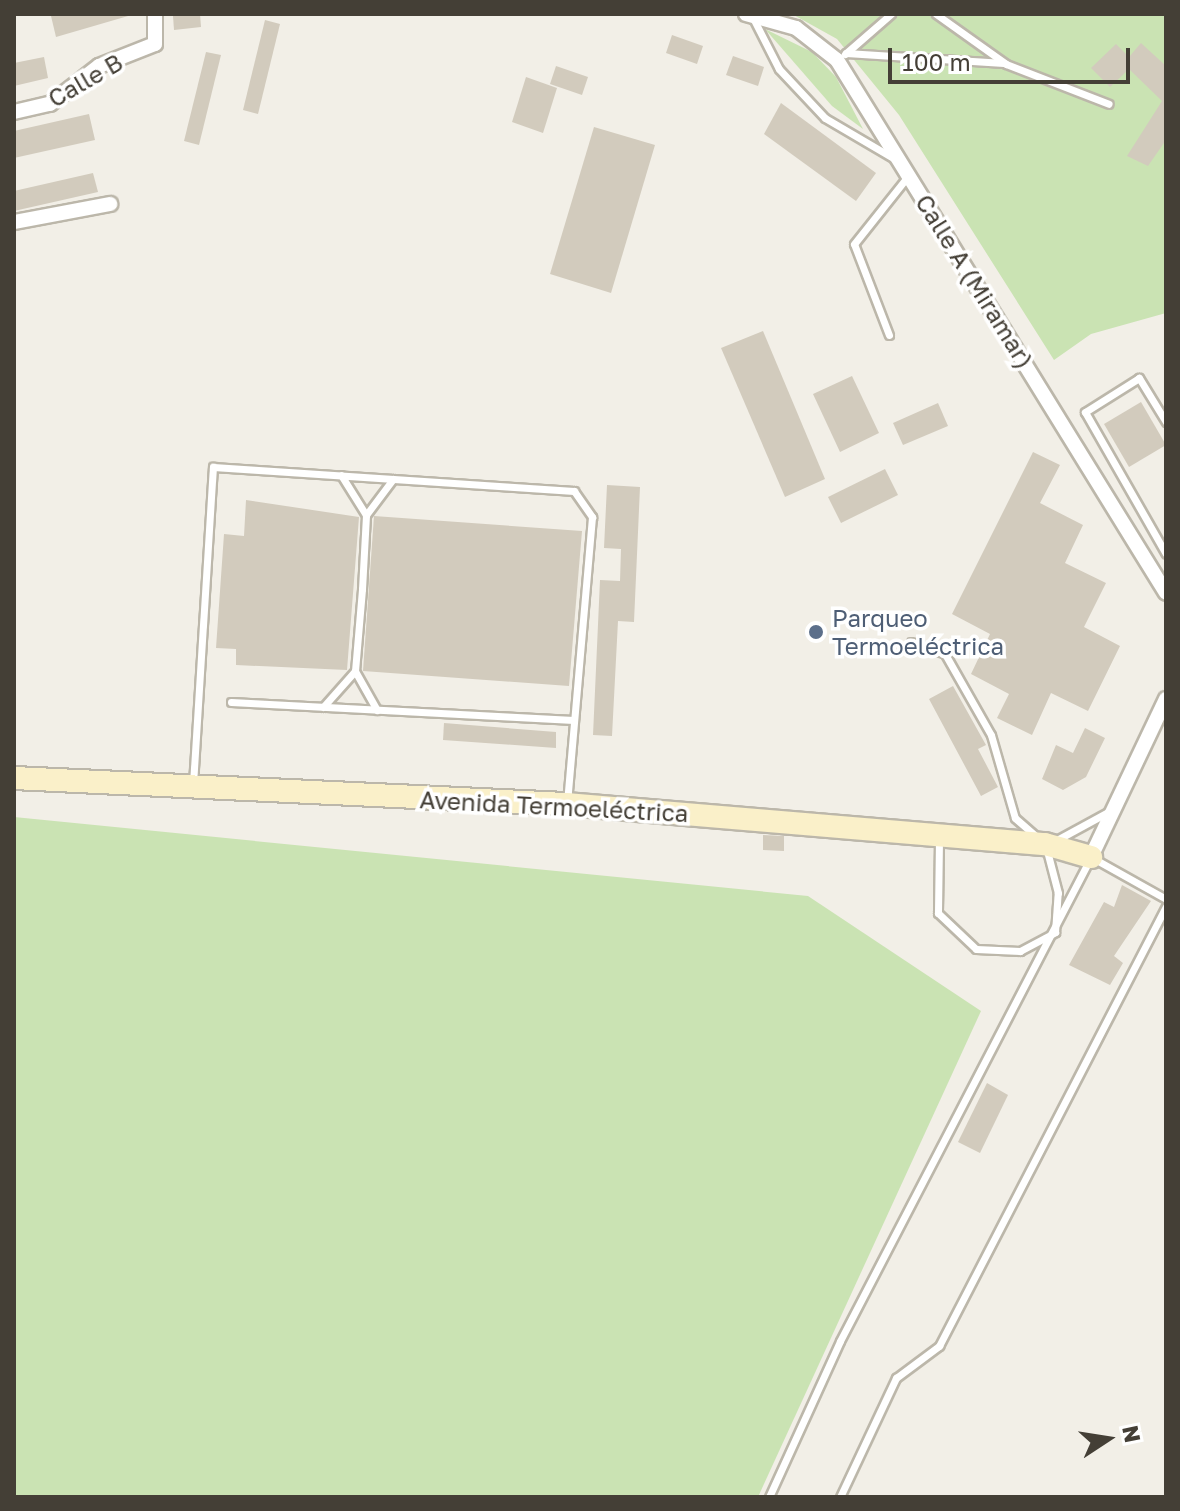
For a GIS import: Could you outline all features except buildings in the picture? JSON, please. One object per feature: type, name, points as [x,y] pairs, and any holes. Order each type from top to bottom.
[{"type":"main road","name":"Avenida Termoeléctrica","points":[[14,778],[192,790],[566,804],[1045,844],[1091,857]]},
{"type":"street","name":"Calle B","points":[[14,112],[50,104],[99,66],[155,44],[155,14]]},
{"type":"street","name":"Calle A (Miramar)","points":[[749,15],[796,28],[842,56],[908,176],[1161,574],[1166,593]]},
{"type":"street","points":[[14,222],[110,204]]},
{"type":"street","points":[[1091,857],[1166,699]]},
{"type":"lane","points":[[842,56],[891,14]]},
{"type":"lane","points":[[936,14],[1006,64],[1109,104]]},
{"type":"lane","points":[[749,15],[779,69],[825,118],[900,162]]},
{"type":"lane","points":[[842,56],[1006,64]]},
{"type":"lane","points":[[889,335],[854,244],[908,176]]},
{"type":"lane","points":[[1166,422],[1139,378],[1085,412],[1166,554]]},
{"type":"lane","points":[[192,790],[213,467],[574,491],[592,517],[566,804]]},
{"type":"lane","points":[[341,475],[366,515]]},
{"type":"lane","points":[[377,710],[355,671],[366,515],[393,479]]},
{"type":"lane","points":[[911,642],[945,654],[991,735],[1015,818],[1045,844],[1058,893],[1055,932]]},
{"type":"lane","points":[[323,707],[355,671]]},
{"type":"lane","points":[[231,702],[574,720]]},
{"type":"lane","points":[[1045,844],[1081,832],[1116,806]]},
{"type":"lane","points":[[938,835],[938,913],[976,949],[1020,951],[1055,932]]},
{"type":"lane","points":[[769,1497],[840,1341],[1055,932],[1091,857],[1166,899]]},
{"type":"lane","points":[[840,1497],[896,1378],[939,1346],[1166,907]]},
{"type":"green space","points":[[792,14],[1166,14],[1166,313],[1091,334],[1054,360],[899,115],[837,39]]},
{"type":"green space","points":[[765,29],[812,52],[836,77],[863,129],[832,106]]},
{"type":"green space","points":[[14,817],[808,896],[981,1011],[758,1497],[14,1497]]},
{"type":"place","name":"Parqueo Termoeléctrica","points":[[816,632]]}]
